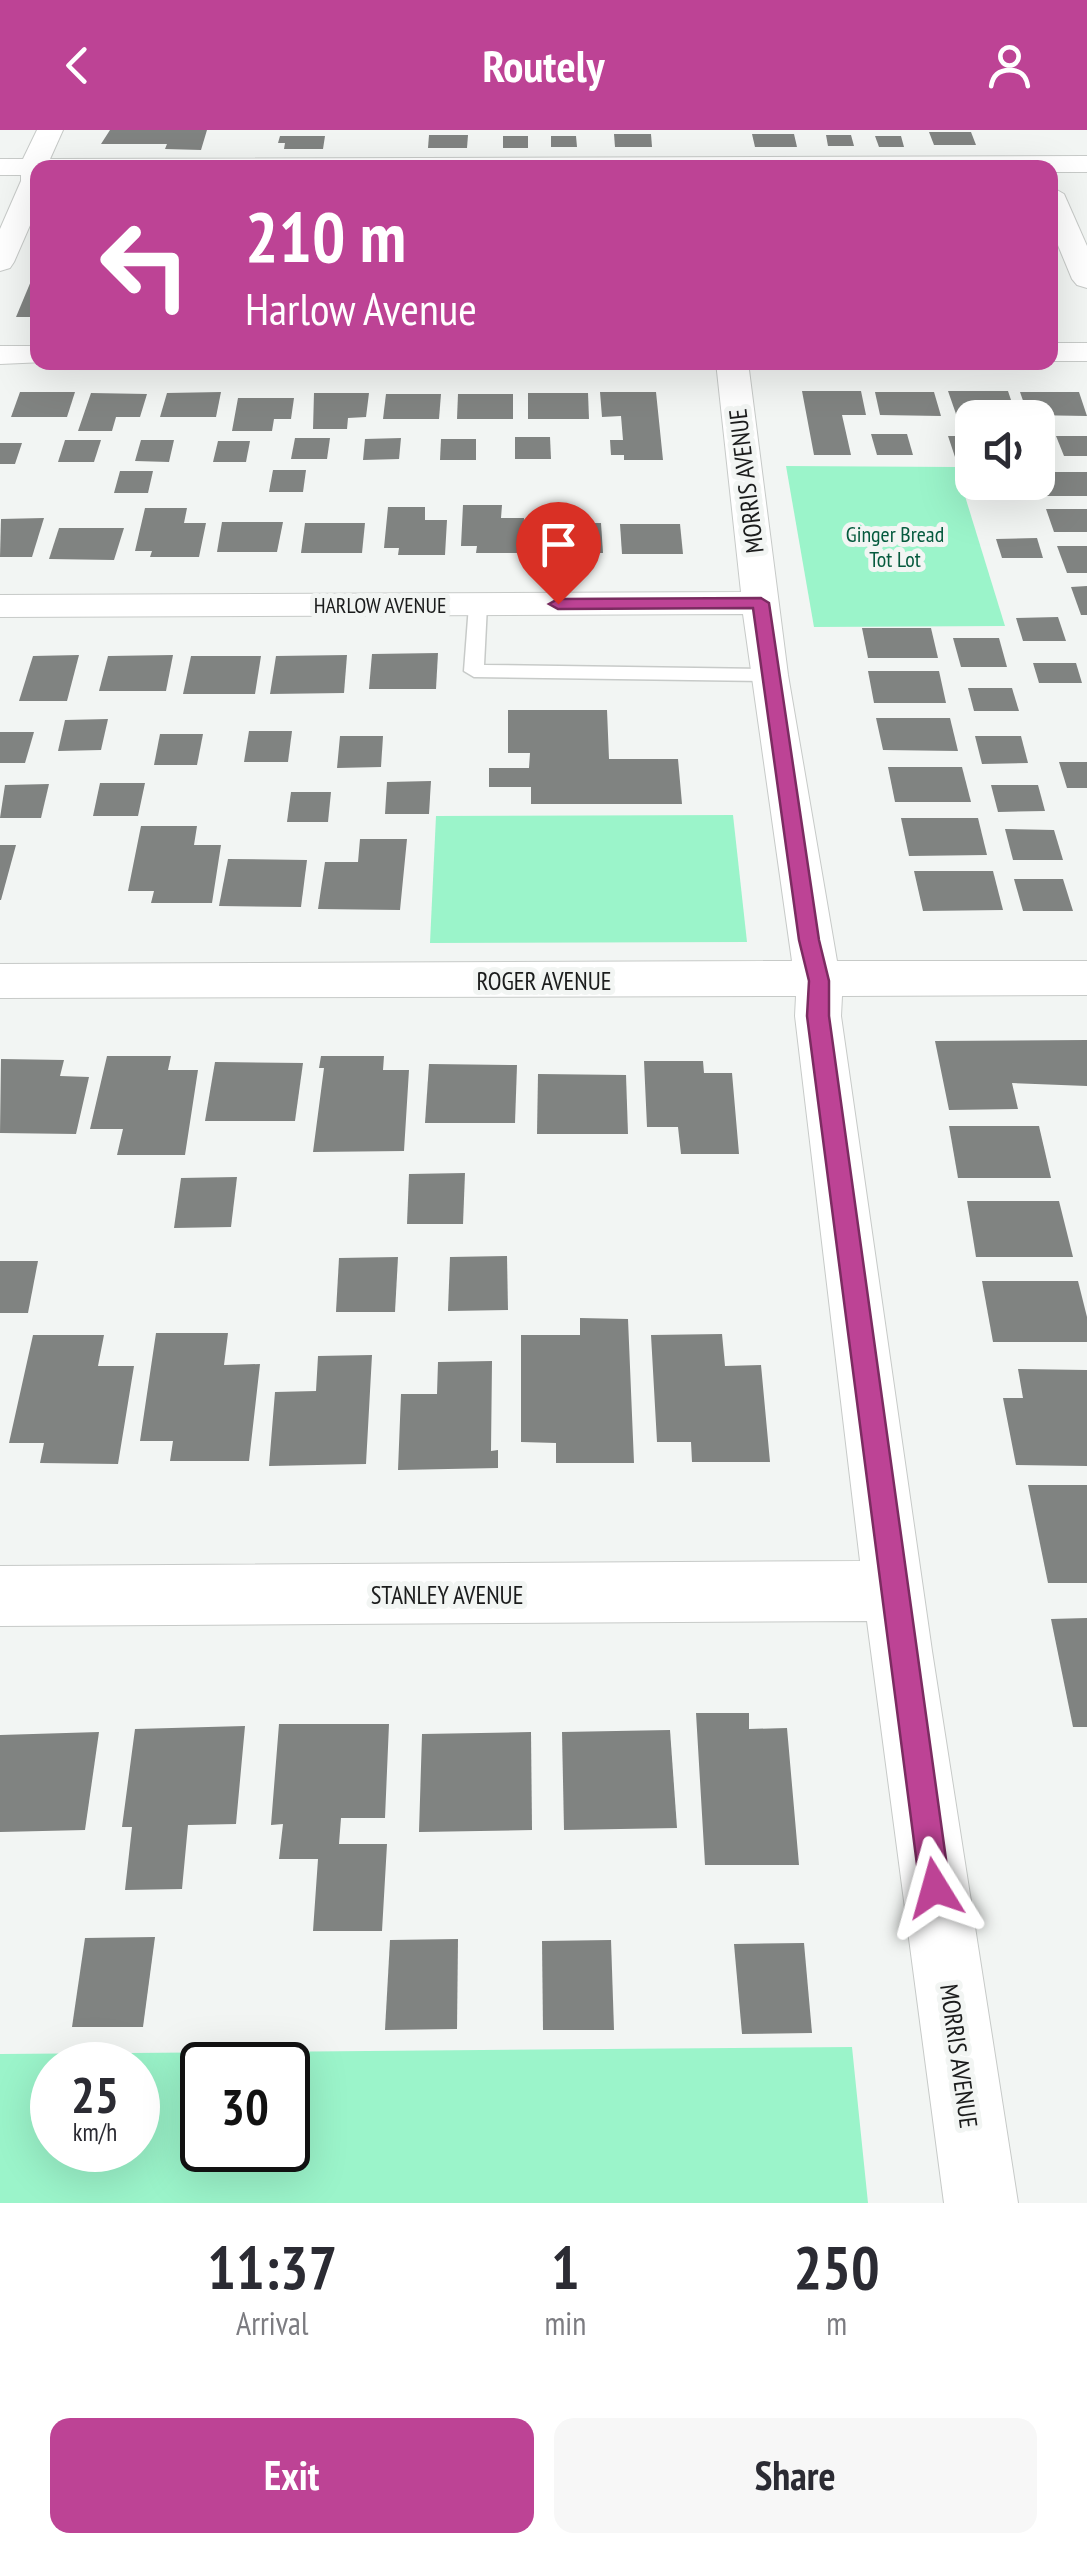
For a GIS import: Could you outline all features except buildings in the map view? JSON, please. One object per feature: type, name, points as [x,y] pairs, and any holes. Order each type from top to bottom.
[{"type":"street","points":[[36,160],[50,130]]},
{"type":"street","points":[[298,160],[1034,157]]},
{"type":"street","points":[[1058,160],[1087,164]]},
{"type":"street","points":[[0,167],[30,167]]},
{"type":"street","points":[[0,262],[30,192]]},
{"type":"street","points":[[1058,212],[1087,279]]},
{"type":"street","points":[[1058,352],[1087,352]]},
{"type":"street","points":[[0,356],[30,356]]},
{"type":"street","name":"MORRIS AVENUE","points":[[733,370],[769,674],[809,940],[819,981],[818,1016],[894,1591],[981,2203]]},
{"type":"street","name":"HARLOW AVENUE","points":[[0,606],[761,603]]},
{"type":"street","name":"ROGER AVENUE","points":[[0,981],[1087,978]]},
{"type":"street","name":"STANLEY AVENUE","points":[[0,1596],[894,1591]]},
{"type":"lane","points":[[478,605],[474,672],[769,674]]},
{"type":"green space","name":"Ginger Bread Tot Lot","points":[[786,466],[955,467],[955,500],[966,500],[1005,626],[814,627]]},
{"type":"green space","points":[[733,815],[747,942],[430,943],[436,816]]},
{"type":"green space","points":[[852,2047],[868,2203],[0,2203],[0,2054],[30,2054],[30,2172],[160,2172],[160,2053],[180,2053],[180,2172],[310,2172],[310,2051]]},
{"type":"route","points":[[558,604],[761,603],[809,940],[819,981],[818,1016],[935,1888]]}]
